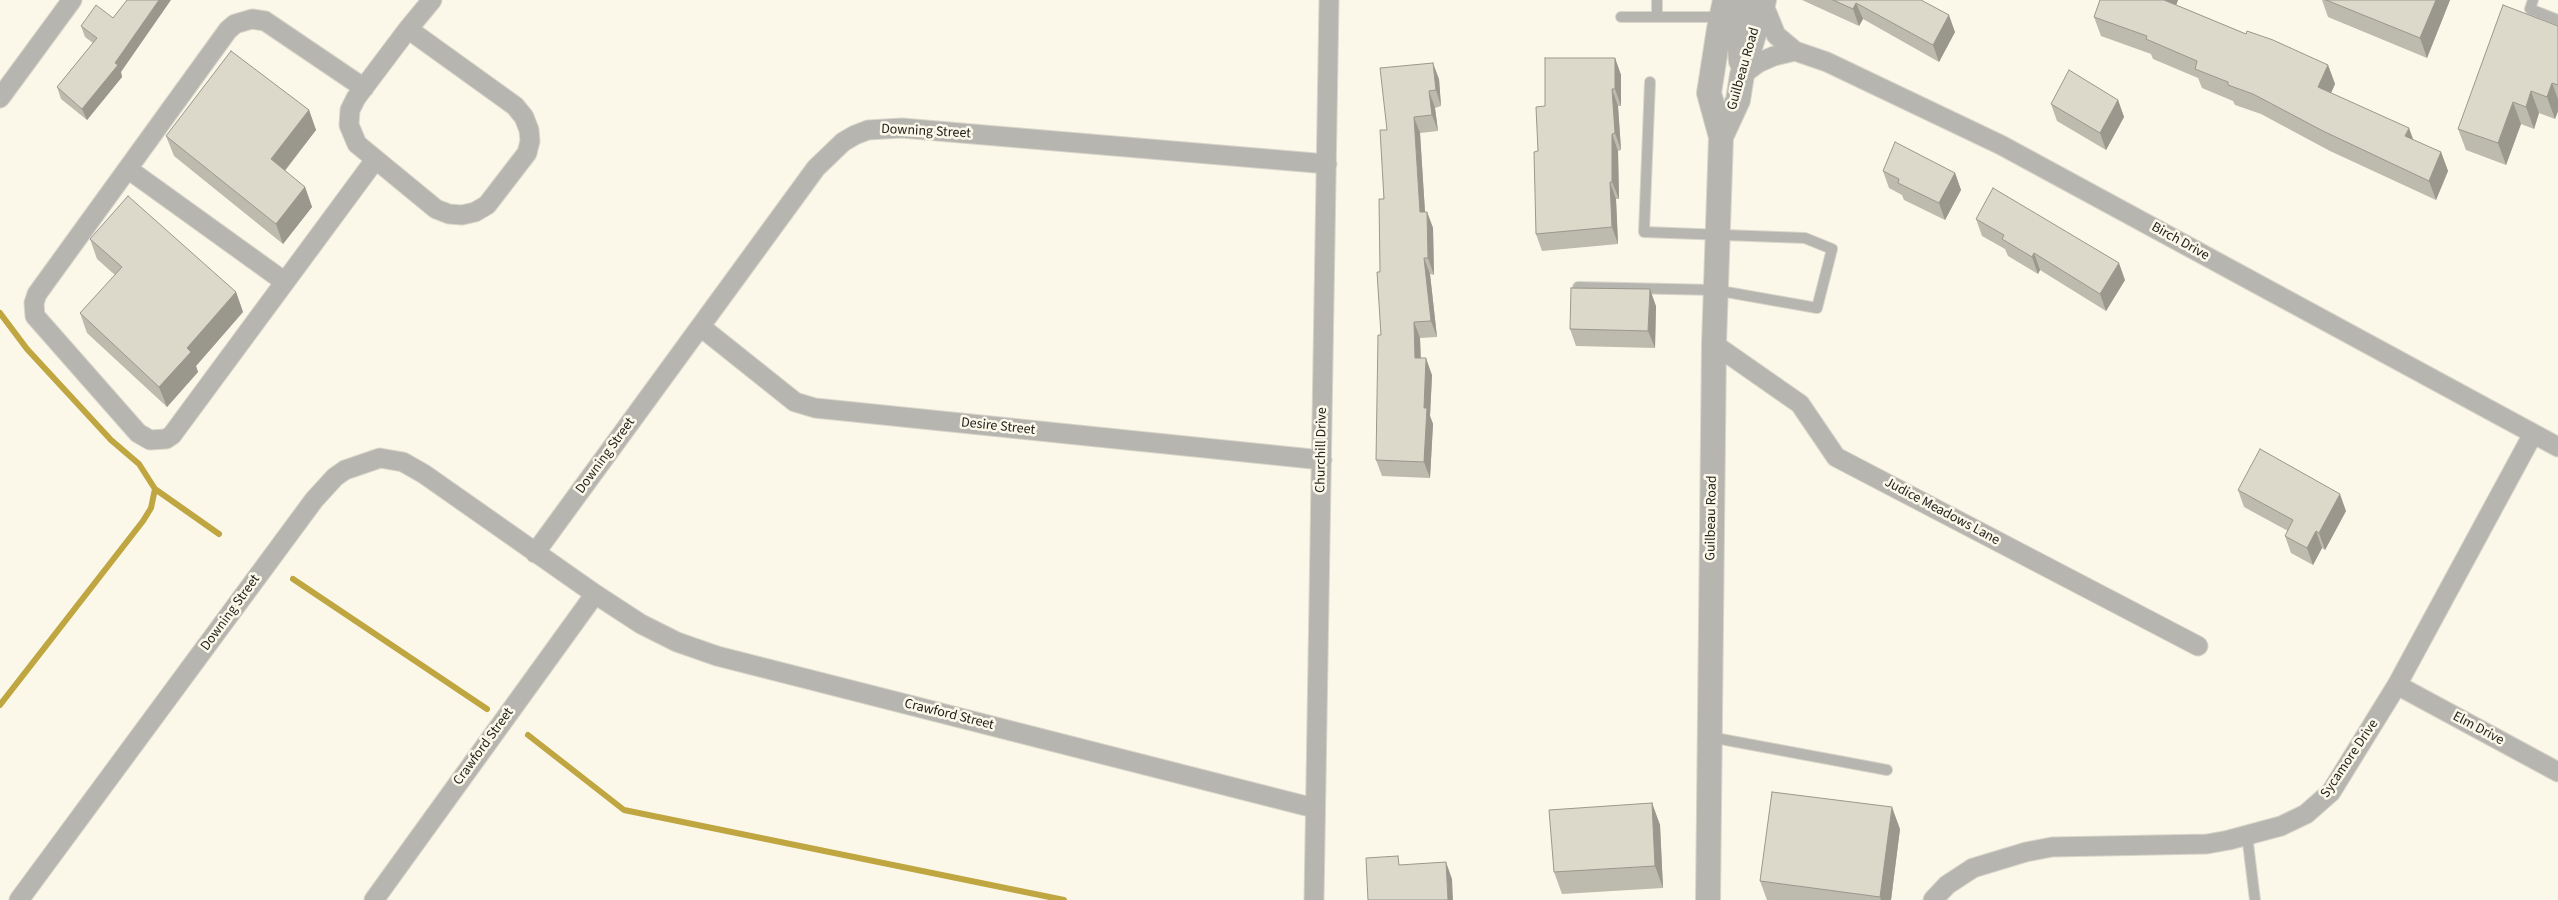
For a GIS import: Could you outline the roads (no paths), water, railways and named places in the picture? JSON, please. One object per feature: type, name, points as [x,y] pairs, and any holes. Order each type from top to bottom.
[{"type":"street","points":[[0,98],[72,0]]},
{"type":"street","points":[[408,29],[514,106],[524,117],[530,142],[526,153],[487,205],[475,212],[462,215],[448,214],[436,209],[357,144],[349,125],[350,110],[364,88],[408,29],[432,0]]},
{"type":"street","name":"Churchill Drive","points":[[1314,900],[1314,808],[1322,460],[1329,0]]},
{"type":"street","name":"Birch Drive","points":[[1758,1],[1776,35],[1795,51],[1826,62],[2001,145],[2558,447]]},
{"type":"street","name":"Guilbeau Road","points":[[1721,137],[1738,100],[1742,75],[1738,27],[1758,1]]},
{"type":"street","name":"Guilbeau Road","points":[[1708,900],[1714,344],[1721,137],[1709,92],[1724,8]]},
{"type":"street","points":[[364,88],[265,21],[246,19],[235,24],[228,30],[37,294],[34,310],[40,323],[138,434],[150,440],[160,440],[172,436],[375,160]]},
{"type":"street","points":[[1742,75],[1758,63],[1774,56],[1795,51]]},
{"type":"street","name":"Downing Street","points":[[19,900],[314,500],[335,477],[345,470],[380,458],[403,462],[450,490],[535,553],[820,163],[842,142],[868,130],[902,128],[1326,164]]},
{"type":"street","points":[[128,169],[285,282]]},
{"type":"street","name":"Desire Street","points":[[701,327],[795,402],[815,408],[1322,460]]},
{"type":"street","name":"Judice Meadows Lane","points":[[1714,344],[1800,404],[1836,457],[2198,646]]},
{"type":"street","name":"Sycamore Drive","points":[[1934,900],[1948,885],[1973,868],[2026,852],[2052,847],[2207,844],[2281,826],[2306,814],[2324,799],[2349,764],[2397,685],[2533,434]]},
{"type":"street","name":"Crawford Street","points":[[535,553],[641,624],[677,642],[717,656],[1314,808]]},
{"type":"street","name":"Crawford Street","points":[[374,900],[594,594]]},
{"type":"street","name":"Elm Drive","points":[[2397,685],[2558,772]]},
{"type":"lane","points":[[1657,0],[1657,17]]},
{"type":"lane","points":[[2534,0],[2530,9],[2558,20]]},
{"type":"lane","points":[[1621,17],[1657,17],[1724,8]]},
{"type":"lane","points":[[1578,287],[1715,290],[1817,308],[1832,249],[1805,238],[1644,232],[1650,82]]},
{"type":"lane","points":[[1710,737],[1887,770]]},
{"type":"lane","points":[[2247,835],[2255,900]]},
{"type":"waterway","points":[[0,313],[27,349],[111,440],[139,464],[155,489],[219,534]]},
{"type":"waterway","points":[[0,705],[143,521],[151,508],[155,489]]},
{"type":"waterway","points":[[293,579],[487,709]]},
{"type":"waterway","points":[[528,735],[624,810],[1064,900]]}]
